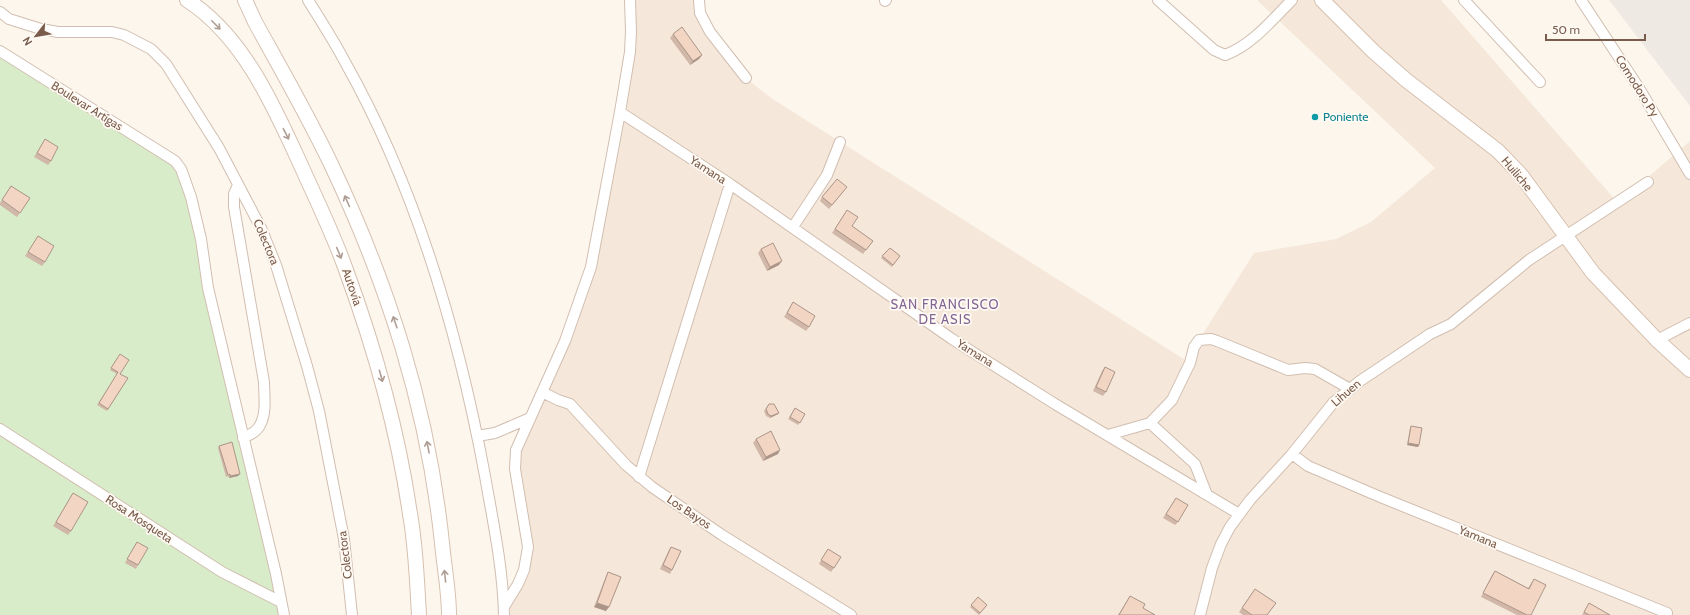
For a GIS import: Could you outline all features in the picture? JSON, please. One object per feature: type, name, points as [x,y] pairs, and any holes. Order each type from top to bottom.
[{"type":"street","name":"Autovía","points":[[187,0],[196,6],[238,48],[258,79],[290,143],[346,268],[373,348],[386,395],[400,456],[411,515],[420,615]]},
{"type":"street","points":[[245,0],[255,22],[330,162],[381,281],[406,355],[434,478],[449,615]]},
{"type":"street","points":[[308,0],[346,62],[392,158],[427,249],[440,289],[471,405],[497,544],[504,611]]},
{"type":"street","points":[[504,611],[524,570],[528,547],[515,469],[516,450],[565,341],[579,305],[591,267],[630,52],[630,0]]},
{"type":"street","points":[[699,0],[700,13],[710,32],[746,78]]},
{"type":"street","points":[[1158,0],[1214,50],[1225,56],[1236,51],[1247,43],[1292,0]]},
{"type":"street","name":"Huiliche","points":[[1322,0],[1374,52],[1406,80],[1498,151],[1521,175],[1593,273],[1657,340],[1690,370]]},
{"type":"street","points":[[1464,0],[1540,82]]},
{"type":"street","name":"Comodoro Py","points":[[1581,0],[1639,88],[1690,174]]},
{"type":"street","name":"Colectora","points":[[0,12],[9,19],[41,29],[58,32],[112,32],[124,35],[151,49],[166,64],[200,116],[261,228],[276,266],[294,322],[319,411],[344,539],[352,615]]},
{"type":"street","name":"Boulevar Artígas","points":[[0,51],[175,161],[186,182],[193,204],[201,239],[208,288],[243,438]]},
{"type":"street","name":"Yamana","points":[[620,112],[793,227],[952,339],[1239,514]]},
{"type":"street","points":[[793,227],[827,175],[840,142]]},
{"type":"street","name":"Lihuen","points":[[1200,615],[1212,568],[1221,544],[1230,527],[1250,500],[1292,454],[1333,403],[1350,389],[1430,334],[1451,324],[1529,260],[1648,182]]},
{"type":"street","points":[[639,477],[730,184]]},
{"type":"street","points":[[238,185],[234,194],[234,207],[264,382],[264,410],[260,426],[254,432],[243,438],[276,574],[284,615]]},
{"type":"street","points":[[1657,340],[1690,323]]},
{"type":"street","points":[[1108,435],[1150,423],[1172,400],[1190,363],[1194,346],[1199,340],[1211,339],[1217,341],[1288,370],[1305,368],[1315,369],[1350,389]]},
{"type":"street","name":"Los Bayos","points":[[542,392],[570,404],[626,465],[639,477],[722,535],[851,615]]},
{"type":"street","points":[[477,436],[495,433],[530,418]]},
{"type":"street","points":[[1150,423],[1195,464],[1207,495]]},
{"type":"street","name":"Rosa Mosqueta","points":[[0,429],[222,572],[281,602]]},
{"type":"street","name":"Yamana","points":[[1292,454],[1308,466],[1378,496],[1667,613]]},
{"type":"shaded area","points":[[630,0],[699,0],[700,13],[746,78],[771,98],[1190,363],[1199,340],[1254,253],[1336,239],[1371,222],[1435,168],[1257,0],[1441,0],[1618,203],[1690,141],[1690,615],[504,615],[528,547],[516,450],[579,305],[620,112]]},
{"type":"shaded area","points":[[1609,0],[1690,0],[1690,106]]},
{"type":"green space","points":[[0,51],[181,169],[284,615],[0,615]]},
{"type":"building","points":[[682,27],[702,55],[693,61],[673,34]]},
{"type":"building","points":[[45,139],[58,147],[51,161],[37,153]]},
{"type":"building","points":[[837,179],[847,187],[832,205],[822,197]]},
{"type":"building","points":[[11,186],[30,198],[20,213],[2,200]]},
{"type":"building","points":[[847,210],[858,217],[852,226],[873,241],[866,250],[835,229]]},
{"type":"building","points":[[38,236],[54,246],[45,262],[28,252]]},
{"type":"building","points":[[773,243],[782,261],[770,267],[761,249]]},
{"type":"building","points":[[890,248],[900,256],[893,265],[882,256]]},
{"type":"building","points":[[793,302],[815,316],[809,327],[787,313]]},
{"type":"building","points":[[120,354],[129,360],[120,374],[128,378],[108,409],[99,403],[118,372],[111,368]]},
{"type":"building","points":[[1105,367],[1115,372],[1106,392],[1096,387]]},
{"type":"building","points":[[769,404],[774,404],[779,413],[771,416],[768,414],[766,409]]},
{"type":"building","points":[[795,408],[805,414],[800,423],[790,417]]},
{"type":"building","points":[[1411,426],[1422,428],[1419,445],[1408,443]]},
{"type":"building","points":[[771,431],[780,450],[766,457],[756,439]]},
{"type":"building","points":[[232,442],[240,474],[230,476],[230,474],[228,475],[219,446]]},
{"type":"building","points":[[73,493],[88,502],[71,531],[56,522]]},
{"type":"building","points":[[1176,498],[1188,505],[1178,522],[1166,514]]},
{"type":"building","points":[[137,542],[148,548],[138,565],[127,559]]},
{"type":"building","points":[[671,547],[681,551],[672,570],[663,565]]},
{"type":"building","points":[[828,549],[841,557],[834,568],[821,560]]},
{"type":"building","points":[[1495,571],[1529,589],[1534,579],[1546,585],[1531,615],[1527,615],[1483,593]]},
{"type":"building","points":[[608,572],[621,577],[609,607],[597,603]]},
{"type":"building","points":[[1255,589],[1276,603],[1267,615],[1252,615],[1242,608]]},
{"type":"building","points":[[1130,596],[1145,604],[1143,608],[1155,615],[1119,615]]},
{"type":"building","points":[[978,597],[987,605],[980,613],[971,605]]},
{"type":"building","points":[[1589,603],[1610,615],[1589,615],[1584,612]]},
{"type":"place","name":"Poniente","points":[[1315,117]]},
{"type":"district","name":"SAN FRANCISCO DE ASIS","points":[[945,312]]}]
